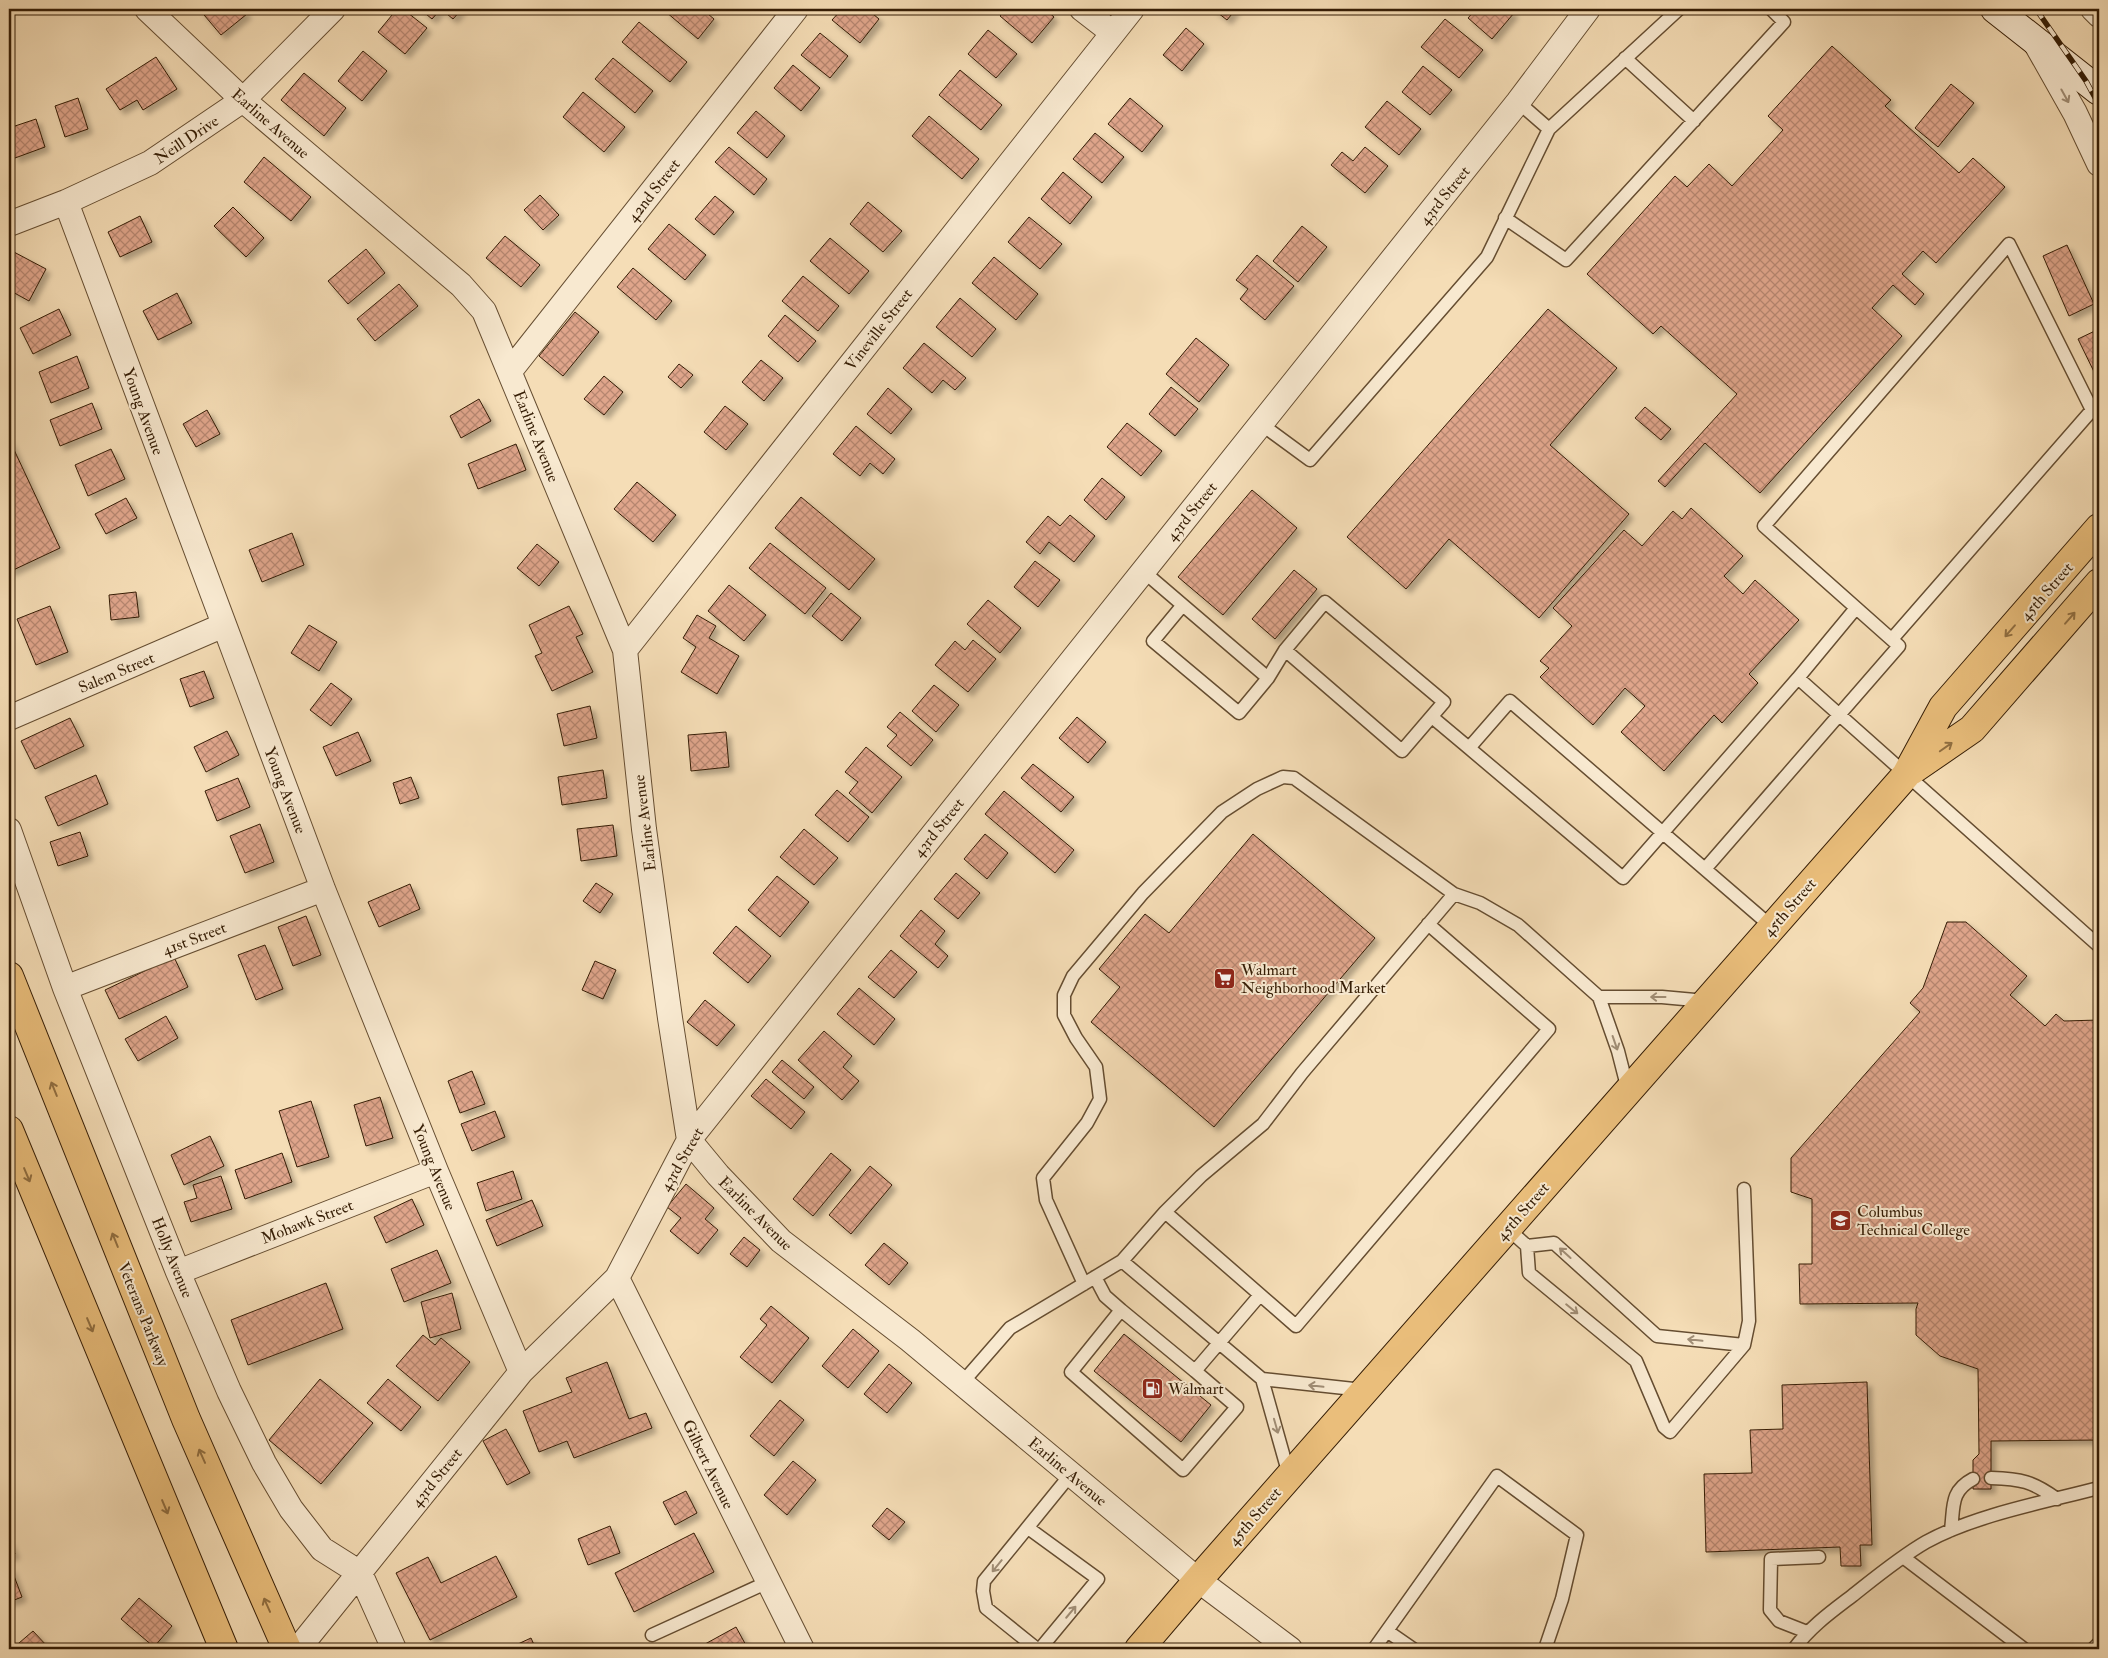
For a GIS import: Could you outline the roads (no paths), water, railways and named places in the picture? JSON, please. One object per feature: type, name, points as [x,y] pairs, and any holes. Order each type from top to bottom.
[{"type":"main road","points":[[1995,9],[2099,91]]},
{"type":"main road","name":"45th Street","points":[[1139,1649],[1364,1390],[1906,775],[1943,708],[2099,528]]},
{"type":"main road","name":"45th Street","points":[[1906,775],[1972,729],[2099,583]]},
{"type":"main road","name":"Veterans Parkway","points":[[9,976],[186,1419],[287,1649]]},
{"type":"main road","points":[[9,1130],[224,1649]]},
{"type":"street","name":"Earline Avenue","points":[[147,9],[243,100],[461,285],[484,312],[625,650],[644,829],[689,1140],[718,1175],[781,1241],[910,1340],[1198,1580],[1290,1649]]},
{"type":"street","name":"Neill Drive","points":[[9,224],[66,202],[150,164],[243,100],[334,9]]},
{"type":"street","name":"42nd Street","points":[[510,371],[796,9]]},
{"type":"street","points":[[1082,9],[1112,32]]},
{"type":"street","name":"Vineville Street","points":[[625,650],[1132,9]]},
{"type":"street","name":"43rd Street","points":[[298,1649],[520,1372],[617,1278],[689,1140],[1518,102],[1588,9]]},
{"type":"street","points":[[2092,9],[2099,15]]},
{"type":"street","points":[[2033,38],[2075,113],[2099,164]]},
{"type":"street","name":"Young Avenue","points":[[66,202],[323,889],[436,1171],[520,1372]]},
{"type":"street","name":"Salem Street","points":[[9,718],[224,625]]},
{"type":"street","name":"Holly Avenue","points":[[9,830],[65,988],[178,1272],[229,1391],[264,1463],[291,1509],[322,1549],[360,1573]]},
{"type":"street","name":"41st Street","points":[[65,988],[323,889]]},
{"type":"street","name":"Mohawk Street","points":[[178,1272],[436,1171]]},
{"type":"street","name":"Gilbert Avenue","points":[[617,1278],[802,1649]]},
{"type":"street","points":[[360,1573],[394,1649]]},
{"type":"lane","points":[[1261,424],[1310,460],[1487,257],[1549,129],[1679,9]]},
{"type":"lane","points":[[1505,218],[1566,260],[1784,22],[1772,9]]},
{"type":"lane","points":[[1626,58],[1694,121]]},
{"type":"lane","points":[[1518,102],[1549,129]]},
{"type":"lane","points":[[1705,869],[1899,646],[1764,526],[2009,244],[2092,410],[1892,639]]},
{"type":"lane","points":[[1143,571],[1268,678]]},
{"type":"lane","points":[[1182,606],[1153,641],[1239,712],[1268,678],[1285,650],[1325,602],[1444,702],[1402,751],[1285,650]]},
{"type":"lane","points":[[1432,717],[1623,878],[1798,678],[1856,608]]},
{"type":"lane","points":[[1798,678],[2099,946]]},
{"type":"lane","points":[[1469,748],[1510,701],[1772,927]]},
{"type":"lane","points":[[1084,1284],[1046,1200],[1042,1178],[1087,1123],[1100,1099],[1096,1067],[1076,1038],[1064,1015],[1064,995],[1073,976],[1143,893],[1222,812],[1257,789],[1283,777],[1294,778],[1454,894],[1480,902],[1518,925],[1599,997],[1618,1051],[1628,1090]]},
{"type":"lane","points":[[962,1383],[1010,1328],[1122,1261],[1165,1212],[1201,1176],[1263,1124],[1302,1073],[1454,894]]},
{"type":"lane","points":[[1165,1212],[1296,1326],[1550,1029],[1428,924]]},
{"type":"lane","points":[[1599,997],[1662,997],[1707,1001]]},
{"type":"lane","points":[[1507,1228],[1527,1246],[1529,1273],[1636,1361],[1664,1427],[1670,1432],[1744,1345],[1749,1321],[1744,1189]]},
{"type":"lane","points":[[1527,1246],[1554,1244],[1656,1336],[1744,1345]]},
{"type":"lane","points":[[1122,1261],[1262,1379],[1364,1390]]},
{"type":"lane","points":[[1095,1277],[1105,1296],[1237,1407],[1183,1470],[1070,1372],[1121,1310]]},
{"type":"lane","points":[[1195,1371],[1260,1295]]},
{"type":"lane","points":[[1262,1379],[1290,1475]]},
{"type":"lane","points":[[1028,1528],[1098,1579],[1038,1649],[986,1608],[983,1592],[984,1581],[1071,1474]]},
{"type":"lane","points":[[1374,1649],[1497,1476],[1577,1536],[1562,1599],[1545,1649]]},
{"type":"lane","points":[[1991,1478],[2019,1479],[2057,1499]]},
{"type":"lane","points":[[1951,1530],[1957,1492],[1961,1485],[1973,1479]]},
{"type":"lane","points":[[1794,1649],[1807,1632],[1903,1557],[1926,1542],[1951,1530],[1987,1518],[2099,1488]]},
{"type":"lane","points":[[1807,1632],[1778,1621],[1770,1610],[1771,1559],[1819,1557]]},
{"type":"lane","points":[[1903,1557],[2024,1649]]},
{"type":"lane","points":[[652,1635],[768,1582]]},
{"type":"lane","points":[[1387,1631],[1413,1649]]},
{"type":"lane","points":[[2093,1649],[2099,1643]]},
{"type":"railway","points":[[2036,9],[2086,81],[2099,105]]},
{"type":"place","name":"Walmart Neighborhood Market","points":[[1225,978]]},
{"type":"place","name":"Columbus Technical College","points":[[1841,1220]]},
{"type":"place","name":"Walmart","points":[[1152,1388]]}]
